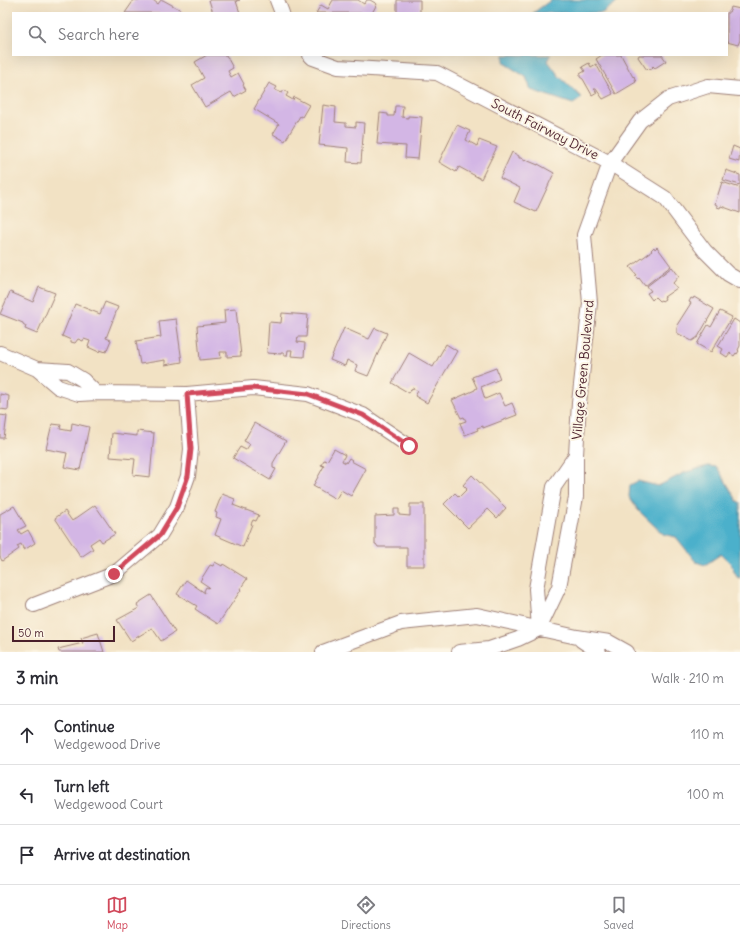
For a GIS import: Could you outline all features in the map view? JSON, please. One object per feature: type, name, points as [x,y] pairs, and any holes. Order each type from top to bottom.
[{"type":"street","points":[[277,0],[282,12]]},
{"type":"street","name":"South Fairway Drive","points":[[311,56],[338,67],[438,73],[610,163],[665,198],[705,252],[728,274],[740,281]]},
{"type":"street","name":"Village Green Boulevard","points":[[539,629],[559,587],[576,497],[576,455],[579,403],[590,303],[584,235],[610,163],[640,121],[668,99],[708,86],[740,89]]},
{"type":"street","points":[[0,353],[37,369],[68,371],[83,380],[96,393],[187,394],[253,388],[308,394],[363,415],[409,446]]},
{"type":"street","points":[[34,605],[114,574],[160,535],[177,507],[188,476],[191,449],[187,394]]},
{"type":"street","name":"Village Green Boulevard","points":[[539,629],[536,589],[554,487],[576,455]]},
{"type":"street","points":[[323,652],[401,623],[477,615],[577,637],[609,642],[627,652]]},
{"type":"street","points":[[459,652],[489,649],[518,640],[539,629]]},
{"type":"street","points":[[577,637],[599,652]]},
{"type":"water","points":[[551,0],[620,0],[603,12],[534,12]]},
{"type":"water","points":[[504,56],[550,56],[548,61],[559,76],[582,98],[573,104],[531,90],[526,77],[504,63]]},
{"type":"water","points":[[708,466],[717,467],[738,502],[740,502],[740,578],[737,577],[731,564],[721,554],[705,565],[696,562],[676,537],[663,534],[638,510],[629,497],[630,485],[638,481],[658,486],[686,472]]},
{"type":"building","points":[[134,0],[153,0],[158,4],[161,0],[163,0],[181,10],[180,12],[126,12]]},
{"type":"building","points":[[209,0],[240,0],[236,1],[240,12],[213,12]]},
{"type":"building","points":[[333,0],[358,0],[364,4],[367,0],[370,0],[377,4],[373,12],[317,12],[321,5],[328,9]]},
{"type":"building","points":[[397,0],[420,0],[420,12],[397,12]]},
{"type":"building","points":[[731,7],[740,9],[740,40],[738,45],[728,42],[728,12]]},
{"type":"building","points":[[205,56],[227,56],[233,68],[228,71],[231,77],[238,73],[246,90],[234,97],[231,92],[205,107],[192,85],[204,78],[195,62]]},
{"type":"building","points":[[600,56],[622,56],[636,82],[616,94],[596,59]]},
{"type":"building","points":[[663,56],[666,61],[655,68],[653,66],[650,70],[649,68],[647,70],[638,57]]},
{"type":"building","points":[[589,63],[591,67],[596,64],[613,94],[603,99],[596,89],[594,89],[597,92],[592,95],[583,79],[580,77],[580,74],[585,71],[582,67]]},
{"type":"building","points":[[269,83],[277,87],[275,90],[282,93],[284,90],[288,93],[286,96],[293,100],[294,97],[309,105],[302,117],[300,116],[285,141],[273,134],[279,124],[254,109]]},
{"type":"building","points":[[323,105],[336,107],[335,122],[346,123],[346,126],[356,127],[356,122],[364,123],[361,163],[347,162],[348,148],[319,145]]},
{"type":"building","points":[[395,106],[403,106],[402,117],[422,117],[418,159],[405,158],[406,146],[377,144],[380,113],[388,114],[388,116],[394,116]]},
{"type":"building","points":[[457,125],[470,131],[466,140],[477,146],[479,140],[497,147],[481,179],[459,167],[456,172],[439,162]]},
{"type":"building","points":[[733,146],[740,149],[739,162],[729,159]]},
{"type":"building","points":[[512,152],[525,161],[538,164],[554,173],[536,212],[514,202],[520,188],[500,178]]},
{"type":"building","points":[[726,170],[740,175],[740,185],[723,180]]},
{"type":"building","points":[[722,182],[740,188],[740,213],[721,206],[720,208],[717,207],[715,204]]},
{"type":"building","points":[[654,247],[655,249],[657,247],[671,266],[645,286],[639,278],[638,279],[635,276],[637,275],[630,267],[652,251],[651,250]]},
{"type":"building","points":[[672,267],[679,276],[673,283],[677,288],[664,297],[665,299],[662,301],[659,301],[655,297],[652,300],[647,293],[651,291],[647,286]]},
{"type":"building","points":[[39,287],[55,293],[37,334],[25,329],[26,326],[23,323],[0,314],[10,292],[33,302]]},
{"type":"building","points":[[694,297],[714,309],[698,337],[692,341],[677,333],[677,325],[691,303],[689,302],[691,298],[693,299]]},
{"type":"building","points":[[105,302],[118,307],[106,338],[111,340],[106,352],[100,350],[99,352],[88,347],[90,341],[78,339],[75,343],[62,336],[75,304],[100,314]]},
{"type":"building","points":[[236,309],[241,356],[227,357],[227,352],[220,352],[221,358],[200,360],[197,326],[225,323],[224,310]]},
{"type":"building","points":[[720,311],[732,317],[711,352],[697,344],[708,325],[711,327]]},
{"type":"building","points":[[282,313],[308,315],[306,337],[298,337],[297,342],[305,343],[304,357],[291,356],[292,350],[288,350],[287,356],[284,356],[284,353],[267,353],[269,322],[281,323]]},
{"type":"building","points":[[176,319],[182,362],[165,365],[165,360],[140,364],[136,341],[161,337],[159,321]]},
{"type":"building","points":[[734,319],[740,323],[740,346],[737,354],[736,353],[734,356],[730,353],[727,357],[721,353],[723,349],[718,346]]},
{"type":"building","points":[[344,328],[369,339],[375,328],[387,333],[368,376],[355,371],[357,365],[347,360],[345,366],[330,360]]},
{"type":"building","points":[[446,344],[457,351],[427,403],[415,396],[418,391],[412,388],[409,393],[392,383],[409,353],[433,367]]},
{"type":"building","points":[[496,368],[500,379],[481,387],[485,399],[499,393],[505,406],[512,403],[517,415],[483,428],[483,426],[477,428],[478,430],[465,435],[460,423],[466,421],[464,417],[461,418],[452,400],[477,388],[472,377]]},
{"type":"building","points":[[0,394],[9,396],[8,410],[0,409]]},
{"type":"building","points":[[0,415],[7,416],[4,438],[0,438]]},
{"type":"building","points":[[72,423],[89,427],[80,470],[64,467],[67,453],[46,449],[52,424],[61,425],[60,429],[71,431]]},
{"type":"building","points":[[254,423],[286,441],[273,463],[273,468],[276,469],[270,480],[233,458],[240,447],[246,450],[250,444],[244,441]]},
{"type":"building","points":[[137,431],[154,433],[150,477],[133,475],[135,459],[110,457],[112,433],[137,436]]},
{"type":"building","points":[[334,449],[345,455],[342,461],[346,463],[349,458],[352,460],[351,461],[366,469],[351,496],[341,490],[336,499],[313,486],[324,466],[321,465],[324,460],[327,461]]},
{"type":"building","points":[[472,475],[506,508],[497,518],[488,509],[468,528],[444,504],[455,493],[459,497],[467,489],[463,485]]},
{"type":"building","points":[[222,494],[235,499],[233,505],[259,515],[256,521],[253,520],[251,524],[243,547],[215,535],[221,519],[216,517],[217,513],[215,512]]},
{"type":"building","points":[[410,504],[424,504],[424,566],[407,566],[407,547],[378,547],[375,544],[375,516],[394,515],[394,509],[399,509],[399,515],[410,516]]},
{"type":"building","points":[[95,505],[115,534],[102,542],[99,538],[90,544],[93,549],[81,557],[55,518],[65,511],[72,521]]},
{"type":"building","points":[[14,506],[26,526],[18,530],[21,534],[28,530],[35,543],[24,550],[21,544],[17,546],[19,549],[2,561],[0,557],[0,514]]},
{"type":"building","points":[[215,562],[222,566],[223,564],[247,579],[218,624],[195,609],[197,606],[177,594],[186,580],[205,593],[204,591],[206,587],[209,587],[200,581],[210,565],[213,566]]},
{"type":"building","points":[[151,595],[175,632],[161,641],[152,628],[131,641],[117,620],[139,608],[137,605]]},
{"type":"building","points":[[98,633],[104,652],[59,652],[58,649],[83,643],[81,638]]},
{"type":"route","points":[[114,574],[160,535],[177,507],[188,476],[191,449],[187,394],[253,388],[308,394],[363,415],[409,446]]}]
